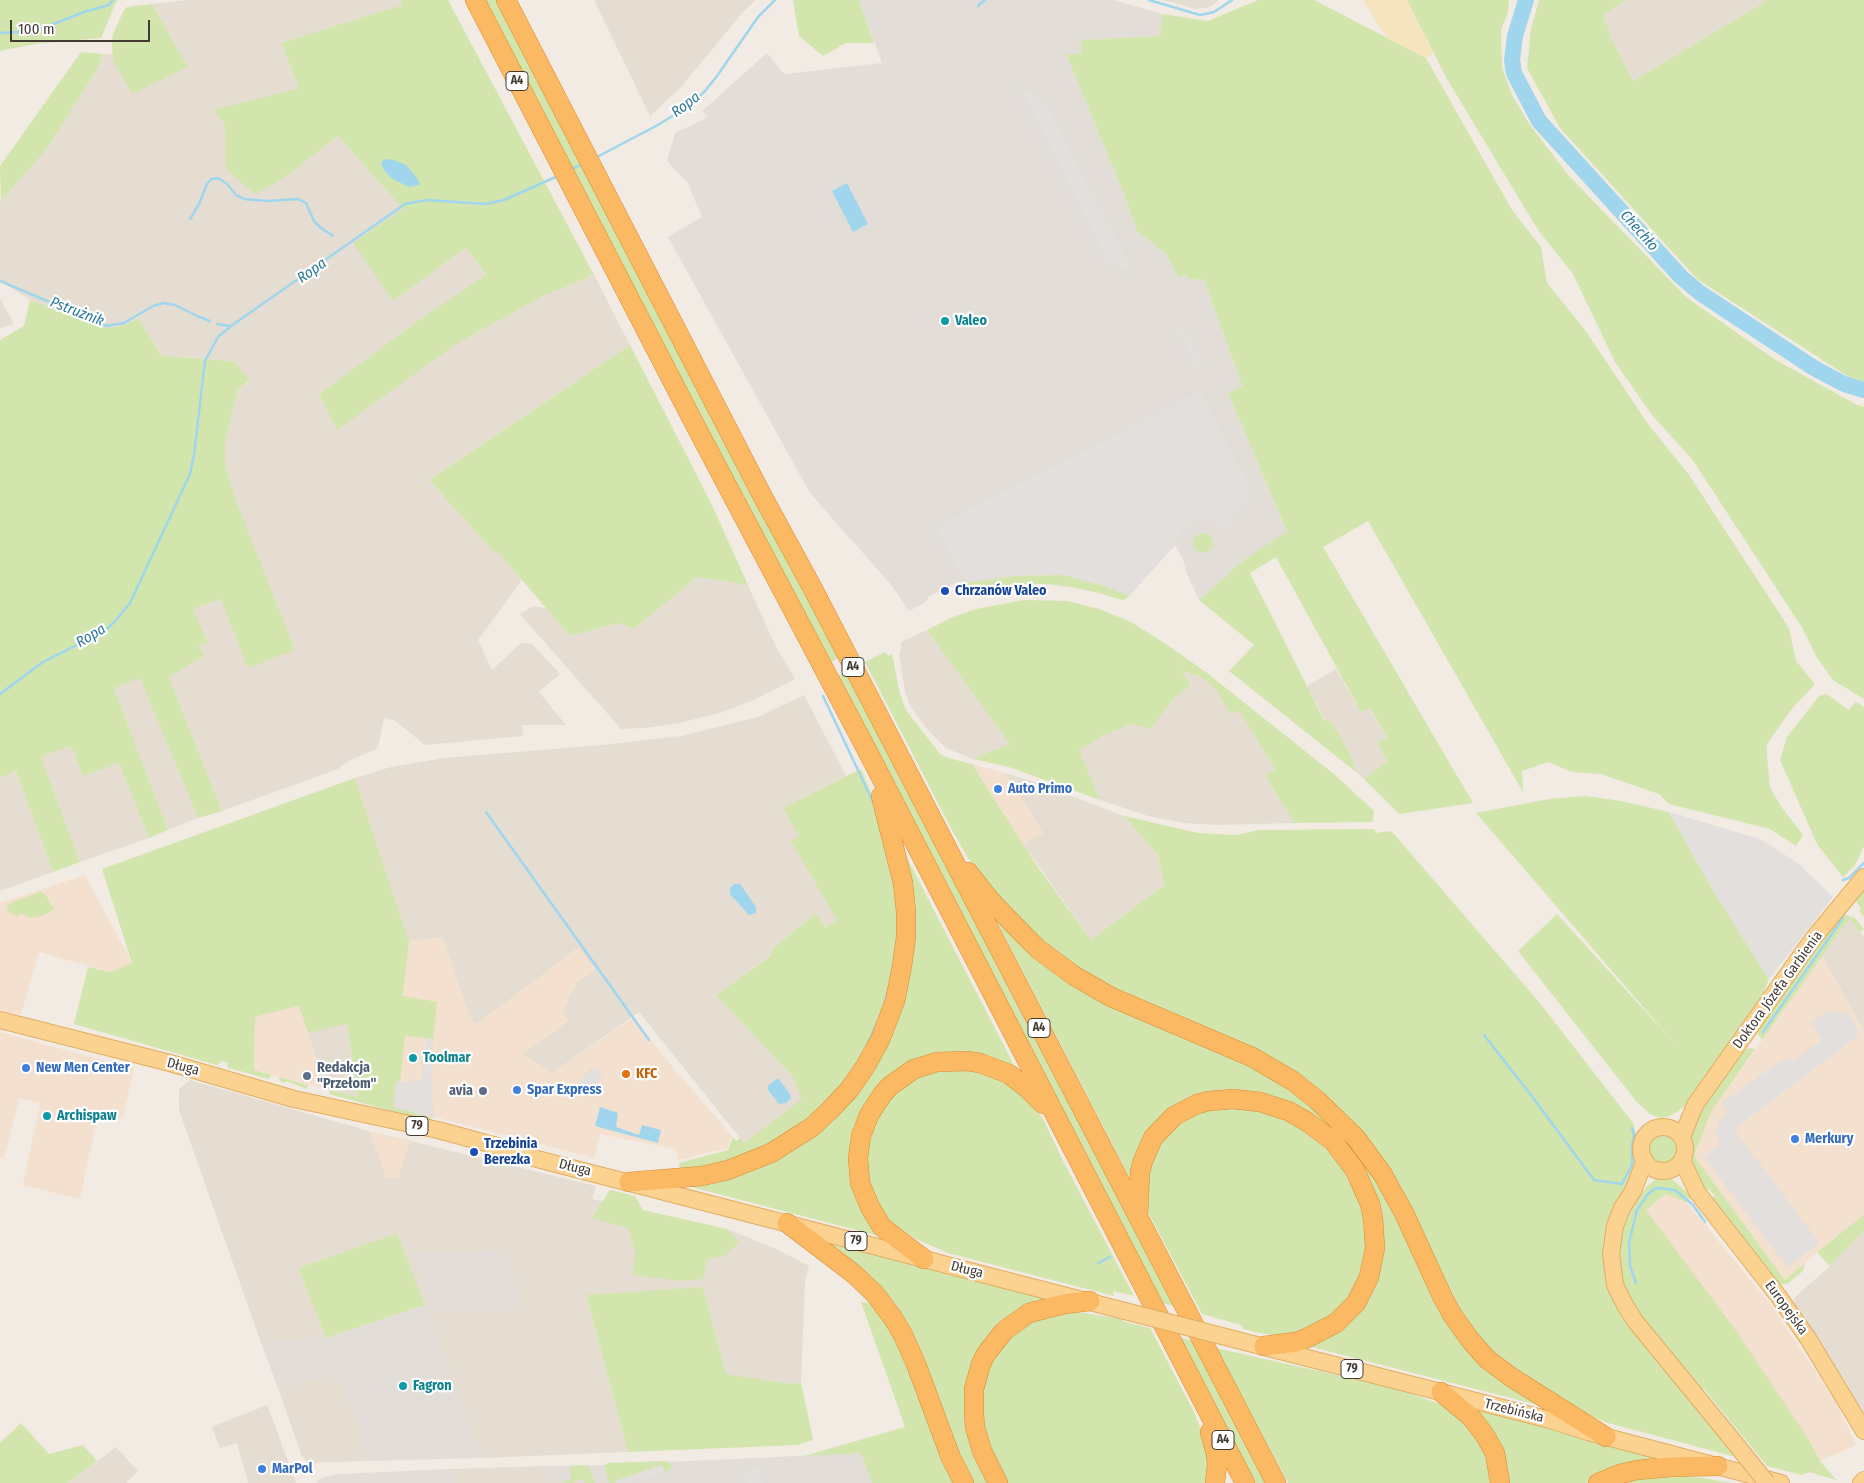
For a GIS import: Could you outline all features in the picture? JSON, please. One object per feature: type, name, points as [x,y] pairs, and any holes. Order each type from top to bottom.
[{"type":"highway","name":"A4","points":[[475,0],[694,423],[870,756],[1245,1483]]},
{"type":"highway","name":"A4","points":[[506,0],[1276,1483]]},
{"type":"highway","name":"A4","points":[[694,423],[763,497]]},
{"type":"highway","points":[[630,1182],[702,1176],[728,1170],[771,1153],[812,1127],[831,1109],[849,1090],[869,1060],[880,1040],[895,1001],[902,966],[906,912],[904,883],[870,756]]},
{"type":"highway","points":[[941,838],[1006,918],[1038,949],[1061,966],[1110,996],[1252,1056],[1293,1081],[1317,1100],[1356,1138],[1383,1175],[1404,1213],[1443,1298],[1453,1316],[1474,1345],[1487,1359],[1511,1377],[1606,1437]]},
{"type":"highway","points":[[924,1259],[882,1227],[870,1207],[860,1183],[858,1158],[861,1136],[875,1104],[890,1086],[914,1069],[927,1065],[952,1061],[980,1063],[1008,1074],[1027,1088],[1040,1101],[1063,1133]]},
{"type":"highway","points":[[1138,1218],[1140,1172],[1153,1138],[1174,1116],[1197,1104],[1233,1099],[1274,1106],[1306,1121],[1333,1141],[1355,1170],[1370,1204],[1375,1248],[1369,1277],[1356,1303],[1336,1323],[1296,1342],[1264,1346]]},
{"type":"highway","points":[[787,1223],[854,1274],[875,1294],[893,1318],[916,1364],[948,1450],[964,1483]]},
{"type":"highway","points":[[998,1483],[982,1451],[974,1420],[974,1388],[986,1354],[1004,1330],[1029,1313],[1064,1304],[1090,1301]]},
{"type":"highway","points":[[1441,1392],[1472,1418],[1484,1434],[1494,1453],[1500,1483]]},
{"type":"highway","points":[[1200,1397],[1216,1454],[1215,1483]]},
{"type":"highway","points":[[1598,1483],[1620,1474],[1637,1470],[1718,1466]]},
{"type":"main road","name":"Doktora Józefa Garbienia","points":[[1675,1133],[1812,940],[1864,876]]},
{"type":"main road","name":"Długa","points":[[0,1020],[170,1063],[294,1099],[438,1130],[630,1182],[1245,1342]]},
{"type":"main road","points":[[1664,1165],[1642,1150],[1646,1136],[1656,1128],[1675,1133],[1685,1148],[1633,1191],[1620,1214],[1612,1243],[1612,1266],[1617,1290],[1635,1321],[1767,1483]]},
{"type":"main road","name":"Europejska","points":[[1664,1165],[1697,1192],[1796,1321],[1829,1371],[1864,1431]]},
{"type":"main road","name":"Trzebińska","points":[[1245,1342],[1550,1420],[1606,1437],[1781,1483]]},
{"type":"main road","points":[[1861,1483],[1864,1480]]},
{"type":"shaded area","points":[[187,0],[401,0],[403,5],[281,43],[299,88],[225,125],[226,169],[283,179],[338,136],[403,209],[394,300],[466,248],[486,276],[412,325],[319,394],[337,429],[455,345],[543,296],[585,279],[593,273],[630,345],[429,480],[493,551],[498,551],[522,580],[478,640],[492,670],[521,643],[532,644],[560,674],[539,692],[566,725],[522,725],[523,736],[425,745],[394,720],[384,718],[376,749],[348,761],[338,769],[222,811],[169,677],[198,645],[207,642],[193,609],[221,599],[238,506],[225,465],[225,442],[238,390],[249,381],[207,359],[161,355],[138,318],[122,326],[105,328],[30,300],[0,281],[0,200],[46,150],[97,70],[103,54],[112,54],[114,60],[188,67],[152,4]]},
{"type":"shaded area","points":[[594,0],[756,0],[743,12],[681,87],[650,116]]},
{"type":"shaded area","name":"Valeo","points":[[859,0],[1113,0],[1162,14],[1160,36],[1081,40],[1082,54],[1066,54],[1124,194],[1137,231],[1166,254],[1178,278],[1185,274],[1188,279],[1204,280],[1242,387],[1228,393],[1287,533],[1245,559],[1199,600],[1187,574],[1183,559],[1175,545],[1129,596],[1104,586],[1063,575],[1016,576],[960,584],[958,582],[927,597],[928,599],[924,603],[909,611],[892,586],[810,493],[668,237],[702,217],[687,182],[667,161],[675,133],[708,117],[702,111],[767,53],[784,74],[882,63]]},
{"type":"shaded area","points":[[1163,0],[1219,0],[1210,7],[1196,9]]},
{"type":"shaded area","points":[[1626,0],[1768,0],[1633,81],[1612,40],[1602,15]]},
{"type":"shaded area","points":[[1019,85],[1048,106],[1134,274],[1107,259]]},
{"type":"shaded area","points":[[0,298],[14,324],[0,328]]},
{"type":"shaded area","points":[[1184,329],[1203,364],[1197,366],[1177,332]]},
{"type":"shaded area","points":[[1200,391],[1250,493],[1248,499],[1223,529],[1215,520],[1208,518],[1191,522],[1138,585],[1130,590],[1120,590],[1063,574],[1016,574],[966,581],[937,527]]},
{"type":"shaded area","points":[[697,577],[748,585],[775,645],[795,679],[751,701],[723,712],[679,723],[621,729],[520,614],[534,606],[548,609],[570,636],[620,623],[634,629]]},
{"type":"shaded area","points":[[927,630],[1011,744],[973,759],[946,748],[927,729],[911,707],[905,692],[899,653],[901,651],[901,642]]},
{"type":"shaded area","points":[[1336,669],[1361,712],[1369,708],[1387,737],[1377,742],[1387,761],[1364,779],[1356,772],[1351,756],[1332,722],[1325,720],[1307,686]]},
{"type":"shaded area","points":[[1181,671],[1201,677],[1217,690],[1230,713],[1239,709],[1275,769],[1265,775],[1294,823],[1219,825],[1184,823],[1148,816],[1100,800],[1078,750],[1100,737],[1131,724],[1151,729],[1175,697],[1191,686]]},
{"type":"shaded area","points":[[140,677],[198,818],[168,830],[114,688]]},
{"type":"shaded area","points":[[804,695],[846,776],[783,808],[800,836],[792,842],[838,920],[826,928],[816,913],[773,948],[770,955],[716,995],[792,1076],[803,1099],[744,1143],[639,1012],[552,1073],[522,1054],[568,1021],[563,1010],[576,983],[595,969],[578,948],[477,1024],[470,1018],[442,937],[409,941],[355,778],[391,767],[444,758],[602,745],[681,736],[758,717]]},
{"type":"shaded area","points":[[71,746],[83,775],[119,763],[149,838],[80,862],[41,757]]},
{"type":"shaded area","points":[[972,764],[1005,773],[1043,833],[1023,844]]},
{"type":"shaded area","points":[[16,771],[53,872],[0,891],[0,778]]},
{"type":"shaded area","points":[[1005,773],[1035,782],[1124,816],[1158,855],[1164,885],[1091,940],[1023,844],[1043,833]]},
{"type":"shaded area","points":[[1669,812],[1760,839],[1799,864],[1833,897],[1769,979],[1714,892]]},
{"type":"shaded area","points":[[85,875],[132,963],[110,972],[39,952],[21,1015],[0,1010],[0,903]]},
{"type":"shaded area","points":[[1849,919],[1864,937],[1864,1031],[1822,956]]},
{"type":"shaded area","points":[[442,937],[470,1018],[477,1024],[578,948],[595,969],[576,983],[563,1010],[568,1021],[522,1054],[552,1073],[634,1017],[670,1064],[732,1136],[727,1148],[678,1160],[676,1149],[600,1134],[594,1158],[392,1106],[409,941]]},
{"type":"shaded area","points":[[1822,956],[1864,1031],[1864,1215],[1785,1280],[1694,1156],[1711,1112]]},
{"type":"shaded area","points":[[299,1006],[326,1089],[254,1070],[255,1017]]},
{"type":"shaded area","points":[[1839,1011],[1848,1014],[1855,1023],[1859,1035],[1734,1129],[1820,1243],[1787,1267],[1704,1157],[1720,1145],[1716,1131],[1720,1120],[1727,1112],[1722,1103],[1784,1059],[1793,1061],[1822,1040],[1810,1022],[1825,1013]]},
{"type":"shaded area","points":[[347,1023],[358,1097],[326,1089],[308,1033]]},
{"type":"shaded area","points":[[0,1032],[134,1069],[123,1119],[98,1114],[80,1199],[23,1185],[40,1103],[19,1098],[4,1158],[0,1157]]},
{"type":"shaded area","points":[[426,1038],[433,1039],[431,1081],[434,1118],[394,1107],[396,1081],[411,1083],[411,1079],[422,1080]]},
{"type":"shaded area","points":[[591,1068],[602,1072],[596,1092],[576,1086]]},
{"type":"shaded area","points":[[190,1080],[369,1131],[596,1186],[592,1199],[730,1230],[778,1250],[809,1266],[805,1282],[801,1382],[791,1384],[726,1375],[703,1287],[586,1296],[628,1452],[482,1458],[397,1233],[298,1268],[326,1338],[260,1340],[179,1110],[179,1089]]},
{"type":"shaded area","points":[[369,1131],[410,1142],[398,1179],[386,1178]]},
{"type":"shaded area","points":[[1666,1194],[1686,1202],[1772,1306],[1836,1402],[1856,1445],[1820,1461],[1809,1440],[1646,1210]]},
{"type":"shaded area","points":[[1864,1230],[1864,1414],[1794,1305],[1795,1297],[1830,1266]]},
{"type":"shaded area","points":[[505,1250],[523,1310],[436,1311],[412,1253]]},
{"type":"shaded area","points":[[425,1305],[482,1458],[366,1461],[358,1422],[337,1376],[278,1388],[260,1340],[326,1338]]},
{"type":"shaded area","points":[[337,1376],[358,1422],[366,1461],[310,1463],[301,1454],[278,1388]]},
{"type":"shaded area","points":[[267,1405],[296,1483],[248,1483],[237,1443],[220,1448],[212,1427]]},
{"type":"shaded area","points":[[116,1447],[138,1471],[126,1483],[68,1483]]},
{"type":"shaded area","points":[[861,1453],[872,1483],[550,1483],[543,1466],[604,1465]]},
{"type":"shaded area","points":[[662,1465],[664,1472],[632,1483],[616,1483],[615,1481]]},
{"type":"shaded area","points":[[543,1466],[550,1483],[456,1483],[451,1469]]},
{"type":"shaded area","points":[[758,1467],[763,1483],[747,1483],[743,1472]]},
{"type":"shaded area","points":[[451,1469],[456,1483],[317,1483],[318,1480],[325,1477],[338,1474]]},
{"type":"green space","points":[[0,0],[117,0],[101,38],[35,44],[0,51]]},
{"type":"green space","points":[[401,0],[448,0],[593,273],[585,279],[543,296],[455,345],[337,430],[319,394],[412,325],[486,275],[466,248],[393,301],[353,243],[403,209],[338,136],[283,179],[255,194],[226,169],[225,125],[214,110],[299,88],[281,43],[402,5]]},
{"type":"green space","points":[[481,0],[500,0],[840,657],[828,664]]},
{"type":"green space","points":[[793,0],[859,0],[874,43],[846,43],[823,56],[799,36]]},
{"type":"green space","points":[[1258,0],[1314,0],[1426,58],[1512,210],[1541,247],[1547,283],[1585,330],[1648,424],[1689,475],[1789,628],[1796,661],[1815,684],[1790,711],[1767,744],[1767,756],[1770,787],[1780,805],[1803,835],[1796,846],[1770,829],[1669,804],[1659,794],[1601,774],[1572,772],[1548,762],[1522,771],[1523,792],[1368,521],[1323,547],[1473,803],[1399,814],[1364,779],[1387,761],[1377,742],[1387,737],[1370,708],[1361,712],[1276,557],[1250,573],[1324,720],[1332,722],[1351,756],[1356,772],[1229,671],[1254,645],[1199,600],[1245,559],[1287,532],[1228,393],[1242,386],[1204,280],[1188,279],[1185,274],[1178,278],[1166,254],[1137,231],[1124,194],[1066,54],[1081,54],[1081,40],[1160,36],[1162,14],[1208,21]]},
{"type":"green space","points":[[1407,0],[1509,0],[1508,12],[1501,30],[1502,67],[1512,95],[1530,125],[1569,176],[1686,297],[1774,359],[1855,404],[1864,407],[1864,699],[1833,680],[1817,658],[1803,629],[1692,459],[1652,415],[1615,362],[1573,274],[1538,230],[1447,79]]},
{"type":"green space","points":[[1539,0],[1626,0],[1603,15],[1612,40],[1633,81],[1768,0],[1864,0],[1864,382],[1849,377],[1697,279],[1560,128],[1527,68],[1531,29]]},
{"type":"green space","points":[[152,4],[188,67],[132,94],[113,60],[113,34],[127,7]]},
{"type":"green space","points":[[81,52],[103,54],[97,70],[46,150],[1,201],[0,166]]},
{"type":"green space","points":[[30,300],[105,328],[122,326],[138,318],[161,355],[235,362],[249,380],[238,390],[225,442],[225,465],[238,506],[295,650],[248,668],[221,599],[193,609],[208,643],[198,645],[204,656],[169,677],[222,811],[198,818],[140,678],[114,688],[168,830],[149,838],[119,763],[83,776],[71,746],[41,757],[80,862],[53,872],[16,771],[0,778],[0,340],[24,326]]},
{"type":"green space","points":[[630,345],[710,501],[748,585],[697,577],[634,629],[620,623],[570,636],[498,552],[493,551],[429,480]]},
{"type":"green space","points":[[1199,533],[1207,533],[1213,539],[1213,547],[1207,553],[1199,553],[1193,547],[1193,539]]},
{"type":"green space","points":[[1063,575],[1104,586],[1129,596],[1122,600],[1071,587],[1046,584],[1022,584],[964,592],[960,584],[1016,576]]},
{"type":"green space","points":[[1024,600],[1068,601],[1099,609],[1131,622],[1169,646],[1207,673],[1335,775],[1374,811],[1373,822],[1294,823],[1265,775],[1275,769],[1239,710],[1230,714],[1217,690],[1201,677],[1182,671],[1191,686],[1175,697],[1151,729],[1131,724],[1100,737],[1079,750],[1100,800],[1009,767],[973,759],[1010,744],[927,630],[953,617],[976,609]]},
{"type":"green space","points":[[885,652],[888,656],[892,654],[900,694],[906,710],[940,754],[972,764],[1037,866],[1091,940],[1164,885],[1158,855],[1124,816],[1198,833],[1236,835],[1259,830],[1374,829],[1375,833],[1390,831],[1394,834],[1539,1002],[1633,1123],[1637,1138],[1635,1145],[1637,1165],[1608,1275],[1736,1457],[1608,1423],[1586,1414],[1557,1399],[1479,1344],[1337,1111],[1124,997],[1060,958],[1016,919],[972,865],[865,662]]},
{"type":"green space","points":[[848,671],[1176,1306],[1160,1303],[835,678]]},
{"type":"green space","points":[[1827,694],[1848,710],[1856,702],[1864,707],[1864,846],[1855,865],[1843,877],[1817,844],[1780,760],[1787,737],[1819,696]]},
{"type":"green space","points":[[861,769],[886,828],[895,864],[901,936],[882,1019],[845,1086],[790,1136],[727,1165],[680,1170],[679,1163],[728,1150],[733,1137],[736,1141],[740,1138],[744,1143],[802,1099],[792,1076],[716,995],[770,956],[773,948],[816,913],[826,928],[837,920],[791,841],[799,836],[783,808]]},
{"type":"green space","points":[[355,778],[409,941],[403,996],[437,1002],[433,1039],[405,1036],[400,1082],[396,1081],[394,1107],[431,1117],[433,1122],[329,1094],[330,1090],[358,1097],[347,1024],[308,1033],[299,1006],[255,1017],[254,1070],[272,1075],[269,1079],[229,1068],[227,1066],[228,1063],[222,1061],[217,1065],[74,1024],[88,967],[110,972],[132,963],[102,869]]},
{"type":"green space","points":[[1585,796],[1621,801],[1669,812],[1714,892],[1769,979],[1757,1009],[1689,1102],[1677,1112],[1667,1117],[1660,1118],[1650,1114],[1636,1101],[1518,951],[1557,914],[1676,1045],[1476,813],[1549,799]]},
{"type":"green space","points":[[906,856],[1017,1071],[934,1055],[855,1131],[883,1237],[680,1184],[812,1133],[896,1014]]},
{"type":"green space","points":[[1864,888],[1864,917],[1859,911],[1861,909],[1856,901]]},
{"type":"green space","points":[[40,892],[45,894],[54,909],[42,916],[31,918],[20,913],[18,917],[8,912],[9,904]]},
{"type":"green space","points":[[989,906],[1018,937],[1281,1079],[1368,1160],[1438,1297],[1546,1407],[1304,1345],[1371,1291],[1365,1179],[1288,1106],[1176,1109],[1134,1186]]},
{"type":"green space","points":[[1845,914],[1852,918],[1853,916],[1864,929],[1860,932],[1849,919],[1762,1040],[1758,1030],[1839,918]]},
{"type":"green space","points":[[1755,1049],[1711,1112],[1694,1156],[1785,1280],[1805,1263],[1803,1271],[1787,1284],[1780,1284],[1776,1281],[1712,1198],[1715,1196],[1709,1189],[1707,1191],[1704,1188],[1693,1171],[1690,1159],[1692,1151],[1690,1135],[1693,1124],[1743,1050]]},
{"type":"green space","points":[[965,1068],[1007,1081],[1031,1099],[1134,1296],[1113,1291],[1114,1296],[948,1253],[916,1239],[897,1226],[892,1227],[886,1222],[865,1172],[873,1123],[896,1091],[924,1074],[937,1070]]},
{"type":"green space","points":[[279,1077],[308,1085],[307,1089],[286,1081],[285,1083],[280,1081]]},
{"type":"green space","points":[[1206,1107],[1263,1108],[1321,1138],[1353,1177],[1371,1239],[1352,1300],[1307,1333],[1272,1335],[1254,1332],[1243,1329],[1241,1325],[1202,1314],[1150,1216],[1147,1207],[1145,1171],[1165,1131]]},
{"type":"green space","points":[[1663,1134],[1674,1138],[1678,1149],[1674,1160],[1663,1164],[1652,1160],[1648,1149],[1652,1138]]},
{"type":"green space","points":[[1656,1179],[1672,1179],[1692,1197],[1686,1202],[1666,1194],[1646,1210],[1737,1332],[1809,1440],[1820,1461],[1836,1480],[1809,1472],[1802,1475],[1767,1466],[1704,1389],[1701,1391],[1656,1337],[1625,1290],[1621,1274],[1619,1240],[1624,1223],[1645,1188]]},
{"type":"green space","points":[[610,1190],[635,1196],[643,1210],[727,1229],[739,1242],[726,1255],[707,1259],[703,1279],[681,1281],[633,1275],[635,1251],[628,1228],[592,1218]]},
{"type":"green space","points":[[1864,1215],[1864,1230],[1830,1266],[1817,1252]]},
{"type":"green space","points":[[397,1233],[425,1305],[326,1338],[298,1268]]},
{"type":"green space","points":[[820,1240],[1053,1299],[977,1355],[989,1483],[970,1483],[919,1354]]},
{"type":"green space","points":[[703,1287],[726,1374],[791,1384],[801,1382],[813,1440],[798,1445],[628,1452],[586,1295]]},
{"type":"green space","points":[[861,1302],[877,1304],[890,1322],[958,1483],[872,1483],[861,1453],[804,1456],[905,1427]]},
{"type":"green space","points":[[1078,1312],[1122,1319],[1125,1322],[1150,1328],[1194,1412],[1206,1442],[1211,1461],[1207,1483],[1005,1483],[981,1428],[984,1375],[1002,1341],[1041,1315]]},
{"type":"green space","points":[[1176,1336],[1196,1342],[1270,1483],[1253,1483]]},
{"type":"green space","points":[[1216,1348],[1398,1389],[1445,1406],[1454,1412],[1486,1446],[1495,1483],[1288,1483]]},
{"type":"green space","points":[[1469,1407],[1678,1462],[1603,1476],[1586,1483],[1505,1483]]},
{"type":"green space","points":[[21,1423],[49,1454],[83,1445],[97,1461],[68,1483],[0,1483],[0,1443]]},
{"type":"green space","points":[[666,1461],[672,1465],[671,1469],[664,1472],[662,1465],[616,1481],[616,1483],[609,1483],[604,1465],[608,1463]]},
{"type":"green space","points":[[588,1465],[595,1483],[585,1483],[583,1479],[572,1483],[558,1482],[571,1480],[571,1466]]},
{"type":"green space","points":[[1670,1476],[1702,1478],[1732,1483],[1612,1483],[1622,1480]]},
{"type":"sand","points":[[1363,0],[1407,0],[1433,53],[1426,58],[1387,38]]},
{"type":"water","points":[[391,159],[406,165],[417,178],[420,185],[409,187],[391,178],[381,163],[383,160]]},
{"type":"water","points":[[847,183],[868,224],[853,232],[832,191]]},
{"type":"water","points":[[734,884],[740,884],[756,907],[756,913],[749,915],[730,894],[730,888]]},
{"type":"water","points":[[778,1078],[790,1094],[791,1098],[786,1103],[779,1104],[768,1090],[768,1086]]},
{"type":"water","points":[[600,1107],[618,1113],[616,1127],[639,1135],[642,1125],[661,1130],[658,1143],[595,1126]]},
{"type":"waterway","points":[[0,33],[36,31],[84,12],[109,5],[113,0]]},
{"type":"waterway","name":"Ropa","points":[[595,158],[656,126],[689,106],[705,91],[758,17],[775,0]]},
{"type":"waterway","points":[[978,6],[985,0]]},
{"type":"waterway","name":"Ropa","points":[[1149,0],[1200,15],[1214,12],[1232,0]]},
{"type":"waterway","name":"Chechło","points":[[1526,0],[1515,36],[1512,60],[1514,73],[1539,121],[1681,277],[1700,293],[1814,368],[1844,384],[1864,390]]},
{"type":"waterway","name":"Ropa","points":[[570,170],[583,164]]},
{"type":"waterway","name":"Ropa","points":[[0,694],[43,662],[105,631],[130,603],[190,474],[205,361],[218,337],[405,204],[427,200],[486,204],[504,200],[558,176]]},
{"type":"waterway","points":[[190,219],[199,204],[207,184],[211,179],[218,178],[227,184],[236,195],[244,199],[268,201],[298,199],[306,203],[314,221],[333,236]]},
{"type":"waterway","name":"Pstrużnik","points":[[0,281],[106,326],[124,323],[153,306],[164,303],[175,305],[210,321]]},
{"type":"waterway","name":"Pstrużnik","points":[[217,324],[230,326]]},
{"type":"waterway","points":[[823,696],[872,800]]},
{"type":"waterway","points":[[486,812],[649,1040]]},
{"type":"waterway","points":[[1843,880],[1849,878],[1864,863]]},
{"type":"waterway","points":[[1763,1032],[1843,918]]},
{"type":"waterway","points":[[884,1005],[888,991]]},
{"type":"waterway","points":[[868,1043],[877,1023]]},
{"type":"waterway","points":[[1484,1035],[1594,1180],[1622,1184],[1632,1165],[1634,1134],[1632,1128]]},
{"type":"waterway","points":[[1636,1283],[1630,1266],[1629,1243],[1637,1210],[1648,1194],[1658,1188],[1675,1190],[1693,1205],[1705,1222]]},
{"type":"waterway","points":[[1098,1263],[1110,1257]]},
{"type":"place","name":"Valeo","points":[[945,321]]},
{"type":"place","name":"Chrzanów Valeo","points":[[945,591]]},
{"type":"place","name":"Auto Primo","points":[[998,789]]},
{"type":"place","name":"Toolmar","points":[[413,1058]]},
{"type":"place","name":"New Men Center","points":[[26,1068]]},
{"type":"place","name":"KFC","points":[[626,1074]]},
{"type":"place","name":"Redakcja \"Przełom\"","points":[[307,1076]]},
{"type":"place","name":"Spar Express","points":[[517,1090]]},
{"type":"place","name":"avia","points":[[483,1091]]},
{"type":"place","name":"Archispaw","points":[[47,1116]]},
{"type":"place","name":"Merkury","points":[[1795,1139]]},
{"type":"place","name":"Trzebinia Berezka","points":[[474,1152]]},
{"type":"place","name":"Fagron","points":[[403,1386]]},
{"type":"place","name":"MarPol","points":[[262,1469]]}]
